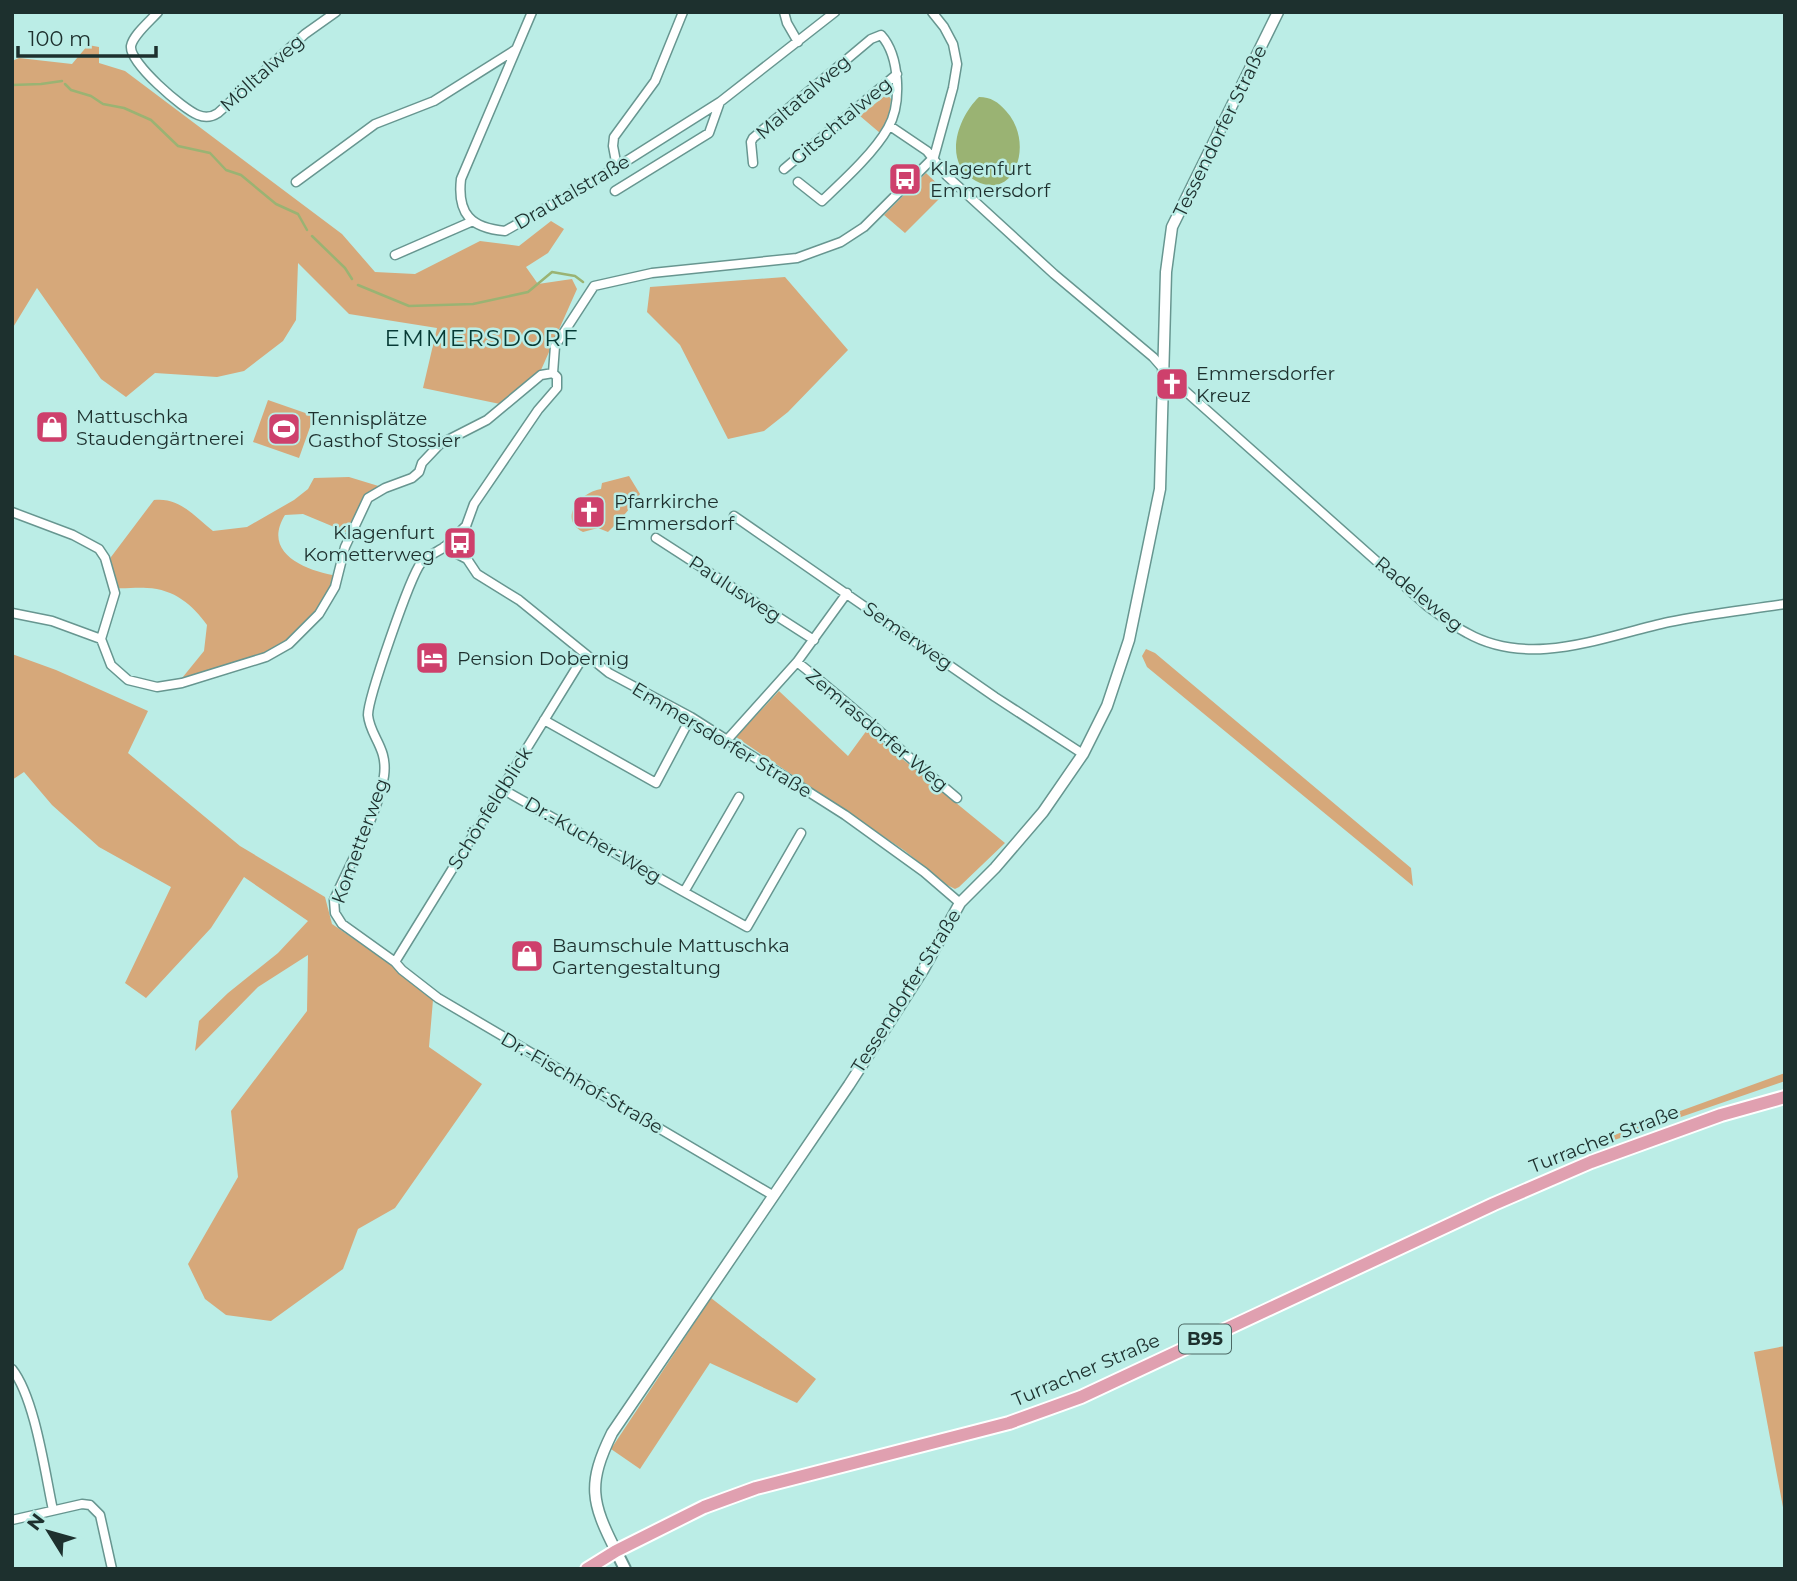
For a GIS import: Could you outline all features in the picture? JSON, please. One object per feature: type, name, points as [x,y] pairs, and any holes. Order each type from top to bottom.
[{"type":"main road","name":"Turracher Straße","points":[[587,1569],[616,1551],[704,1507],[755,1488],[1009,1423],[1081,1397],[1578,1167],[1721,1115],[1785,1097]]},
{"type":"main road","points":[[616,1551],[625,1569]]},
{"type":"street","name":"Mölltalweg","points":[[158,12],[131,45],[134,56],[173,97],[198,115],[207,117],[218,113],[305,34],[336,12]]},
{"type":"street","points":[[395,255],[473,221],[459,198],[461,179],[532,12]]},
{"type":"street","points":[[617,167],[614,136],[656,80],[683,12]]},
{"type":"street","points":[[784,12],[798,42]]},
{"type":"street","name":"Drautalstraße","points":[[473,221],[484,230],[505,231],[617,167],[720,102],[835,12]]},
{"type":"street","name":"Tessendorfer Straße","points":[[616,1551],[600,1521],[594,1499],[595,1476],[612,1433],[774,1196],[923,970],[960,903],[995,868],[1043,812],[1083,754],[1107,706],[1129,640],[1160,489],[1163,444],[1162,366],[1167,262],[1172,227],[1278,12]]},
{"type":"street","points":[[552,373],[555,346],[594,286],[652,273],[797,258],[841,242],[864,227],[934,157],[957,64],[953,44],[935,14]]},
{"type":"street","name":"Maltatalweg","points":[[753,163],[753,138],[871,40],[881,35],[889,44],[897,74]]},
{"type":"street","points":[[296,182],[375,124],[434,101],[515,50]]},
{"type":"street","points":[[798,182],[822,201],[853,171],[890,127],[897,74]]},
{"type":"street","name":"Gitschtalweg","points":[[785,169],[897,74]]},
{"type":"street","name":"Drautalstraße","points":[[615,191],[709,133],[720,102]]},
{"type":"street","points":[[890,127],[928,151],[947,176],[1044,265],[1162,366]]},
{"type":"street","name":"Radeleweg","points":[[1162,366],[1174,381],[1427,606],[1467,633],[1490,643],[1514,648],[1542,649],[1576,645],[1668,622],[1785,604]]},
{"type":"street","points":[[12,512],[99,549],[105,558],[115,593],[101,639],[111,665],[128,680],[158,687],[224,671],[266,657],[289,644],[319,614],[335,587],[345,547],[368,498],[412,478],[440,444],[487,420],[541,375],[552,373],[557,377],[557,388],[538,410],[481,493],[466,526],[467,559],[444,547]]},
{"type":"street","name":"Semerweg","points":[[734,516],[995,697],[1083,754]]},
{"type":"street","name":"Kometterweg","points":[[396,962],[342,924],[334,914],[334,900],[368,824],[384,779],[383,748],[368,717],[382,661],[416,570],[427,557],[444,547],[466,526]]},
{"type":"street","name":"Paulusweg","points":[[656,538],[814,640]]},
{"type":"street","name":"Emmersdorfer Straße","points":[[467,559],[482,578],[519,600],[609,673],[727,740],[879,839],[960,903]]},
{"type":"street","points":[[727,740],[797,662],[847,593]]},
{"type":"street","points":[[12,613],[52,621],[101,639]]},
{"type":"street","name":"Schönfeldblick","points":[[396,962],[585,654]]},
{"type":"street","name":"Zemrasdorfer Weg","points":[[797,662],[836,692],[870,725],[957,798]]},
{"type":"street","points":[[544,720],[656,783],[691,718]]},
{"type":"street","name":"Dr.-Kucher-Weg","points":[[502,789],[747,927],[801,833]]},
{"type":"street","name":"Dr.-Kucher-Weg","points":[[684,892],[738,797]]},
{"type":"street","name":"Dr.-Fischhof-Straße","points":[[396,962],[402,970],[438,998],[774,1196]]},
{"type":"street","points":[[12,1369],[18,1376],[30,1408],[53,1510]]},
{"type":"street","points":[[12,1520],[82,1504],[95,1508],[100,1515],[112,1569]]},
{"type":"shaded area","points":[[88,45],[99,47],[99,63],[125,71],[342,234],[375,272],[415,274],[480,241],[519,246],[551,221],[564,229],[548,253],[526,267],[538,284],[572,279],[577,289],[541,370],[500,404],[423,388],[437,328],[349,314],[298,263],[296,320],[283,341],[244,371],[217,377],[155,373],[126,397],[101,379],[37,288],[12,329],[12,61],[19,58],[72,64]]},
{"type":"shaded area","points":[[887,94],[891,99],[889,115],[880,133],[860,116]]},
{"type":"shaded area","points":[[979,97],[991,99],[1003,108],[1015,124],[1019,138],[1020,152],[1016,166],[1010,176],[1001,183],[990,185],[976,181],[965,173],[959,164],[956,152],[959,128]]},
{"type":"shaded area","points":[[926,173],[946,192],[905,233],[884,215]]},
{"type":"shaded area","points":[[785,277],[848,350],[788,412],[764,431],[728,439],[680,345],[647,312],[650,287]]},
{"type":"shaded area","name":"Tennisplätze Gasthof Stossier","points":[[268,400],[314,416],[299,458],[253,442]]},
{"type":"shaded area","points":[[629,476],[640,494],[608,532],[598,528],[583,532],[575,526],[572,513],[580,500],[601,489],[602,483]]},
{"type":"shaded area","points":[[349,477],[385,488],[369,503],[351,534],[303,514],[285,515],[279,529],[283,550],[291,558],[313,570],[337,576],[313,621],[284,647],[178,683],[204,651],[207,625],[182,599],[166,591],[113,588],[108,568],[111,557],[154,500],[172,501],[213,531],[247,527],[294,500],[308,489],[314,478]]},
{"type":"shaded area","points":[[1146,649],[1155,653],[1411,868],[1413,886],[1147,667],[1142,656]]},
{"type":"shaded area","points":[[12,654],[56,670],[148,711],[128,753],[240,846],[325,897],[332,924],[391,964],[433,1000],[429,1047],[482,1084],[395,1208],[358,1229],[343,1269],[271,1321],[226,1315],[205,1299],[188,1264],[238,1177],[231,1111],[307,1011],[308,955],[258,987],[195,1051],[199,1021],[228,993],[278,953],[308,921],[244,877],[211,928],[146,998],[125,983],[171,887],[99,847],[52,805],[24,772],[12,780]]},
{"type":"shaded area","points":[[779,691],[848,756],[867,730],[1005,843],[959,887],[955,889],[947,885],[905,851],[736,737]]},
{"type":"shaded area","points":[[1785,1073],[1785,1081],[1597,1146],[1595,1142]]},
{"type":"shaded area","points":[[711,1298],[816,1379],[797,1403],[710,1363],[640,1469],[611,1449]]},
{"type":"shaded area","points":[[1785,1346],[1785,1518],[1754,1352]]},
{"type":"waterway","points":[[12,85],[62,81]]},
{"type":"waterway","points":[[65,84],[71,90],[91,96],[103,104],[124,108],[151,120],[178,146],[210,153],[226,170],[241,175],[276,204],[298,214],[307,230]]},
{"type":"waterway","points":[[312,236],[345,268],[352,279]]},
{"type":"waterway","points":[[358,285],[409,306],[473,304],[528,292],[552,272],[575,276],[583,282]]},
{"type":"place","name":"Klagenfurt Emmersdorf","points":[[905,179]]},
{"type":"place","name":"Emmersdorfer Kreuz","points":[[1172,384]]},
{"type":"place","name":"Mattuschka Staudengärtnerei","points":[[52,427]]},
{"type":"place","name":"Tennisplätze Gasthof Stossier","points":[[284,429]]},
{"type":"place","name":"Pfarrkirche Emmersdorf","points":[[589,512]]},
{"type":"place","name":"Klagenfurt Kometterweg","points":[[460,543]]},
{"type":"place","name":"Pension Dobernig","points":[[432,658]]},
{"type":"place","name":"Baumschule Mattuschka Gartengestaltung","points":[[527,956]]},
{"type":"district","name":"EMMERSDORF","points":[[482,338]]}]
